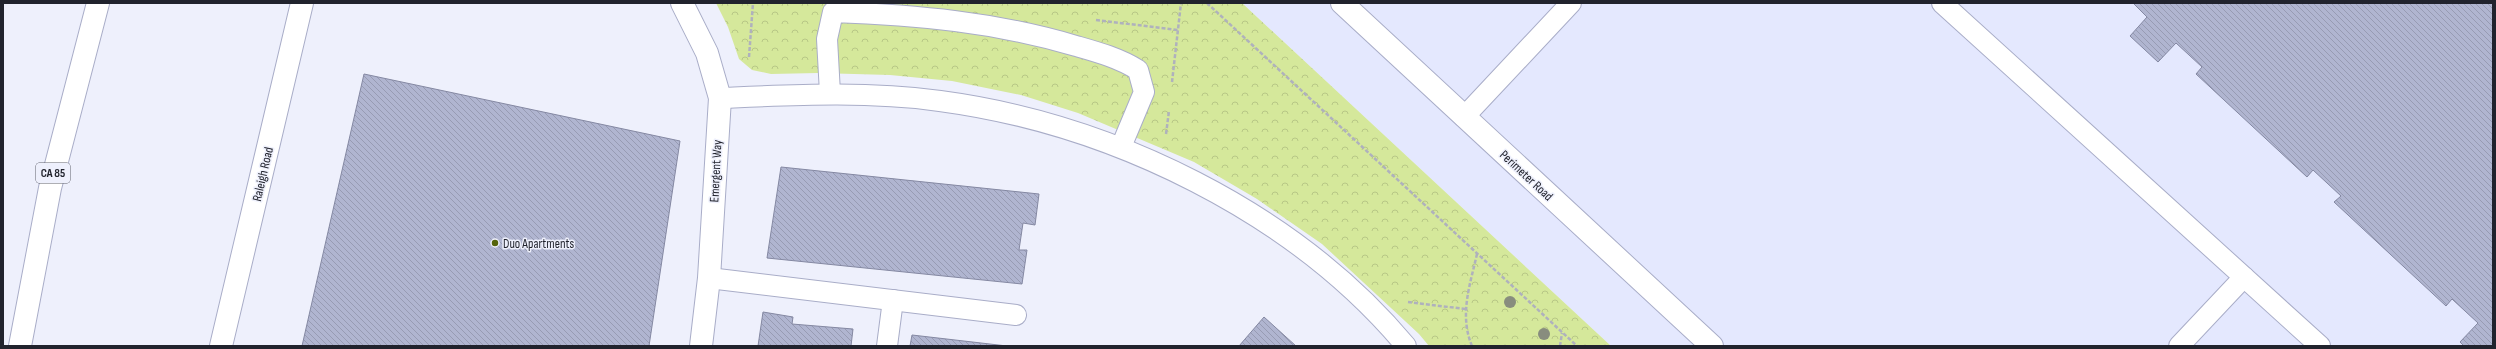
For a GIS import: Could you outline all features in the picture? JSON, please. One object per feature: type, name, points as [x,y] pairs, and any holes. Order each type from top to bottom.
[{"type":"main road","name":"CA 85","points":[[20,346],[50,188],[98,3]]},
{"type":"main road","name":"Raleigh Road","points":[[221,346],[302,3]]},
{"type":"main road","name":"Emergent Way","points":[[682,3],[707,53],[720,98],[709,278],[701,346]]},
{"type":"main road","name":"Perimeter Road","points":[[1342,3],[1712,346]]},
{"type":"lane","points":[[1464,117],[1571,3]]},
{"type":"lane","points":[[1942,3],[2320,346]]},
{"type":"lane","points":[[830,93],[827,39],[833,12],[942,18],[1006,28],[1102,54],[1138,70],[1144,92],[1121,147]]},
{"type":"lane","points":[[720,98],[830,93],[940,101],[1033,118],[1121,147],[1158,162],[1237,205],[1314,257],[1381,316],[1406,346]]},
{"type":"lane","points":[[2179,346],[2244,277]]},
{"type":"lane","points":[[709,278],[1016,315]]},
{"type":"lane","points":[[887,346],[893,300]]},
{"type":"path","points":[[749,57],[753,3]]},
{"type":"path","points":[[1171,89],[1181,3]]},
{"type":"path","points":[[1207,3],[1577,346]]},
{"type":"path","points":[[1166,134],[1169,104]]},
{"type":"path","points":[[1472,346],[1466,330],[1466,309],[1477,253]]},
{"type":"path","points":[[1408,302],[1466,309]]},
{"type":"path","points":[[1560,346],[1562,332]]},
{"type":"shaded area","points":[[1242,3],[2493,3],[2493,346],[1611,346]]},
{"type":"green space","points":[[716,3],[1242,3],[1611,346],[1429,346],[1419,334],[1322,244],[1257,199],[1194,162],[1078,113],[1021,95],[952,81],[890,75],[818,73],[771,74],[752,70],[739,59],[728,27]]},
{"type":"building","points":[[2133,3],[2493,3],[2493,346],[2464,346],[2460,342],[2478,323],[2452,299],[2446,306],[2334,202],[2341,196],[2313,170],[2307,177],[2196,74],[2202,67],[2176,43],[2158,62],[2130,36],[2147,17]]},
{"type":"building","name":"Duo Apartments","points":[[364,74],[680,141],[649,346],[302,346]]},
{"type":"building","points":[[781,167],[1039,194],[1035,225],[1023,223],[1019,250],[1027,250],[1022,284],[767,258]]},
{"type":"building","points":[[763,312],[793,317],[792,324],[853,329],[851,346],[758,346]]},
{"type":"building","points":[[1264,317],[1296,346],[1239,346]]},
{"type":"building","points":[[912,335],[1007,346],[910,346]]},
{"type":"place","name":"Duo Apartments","points":[[495,243]]}]
